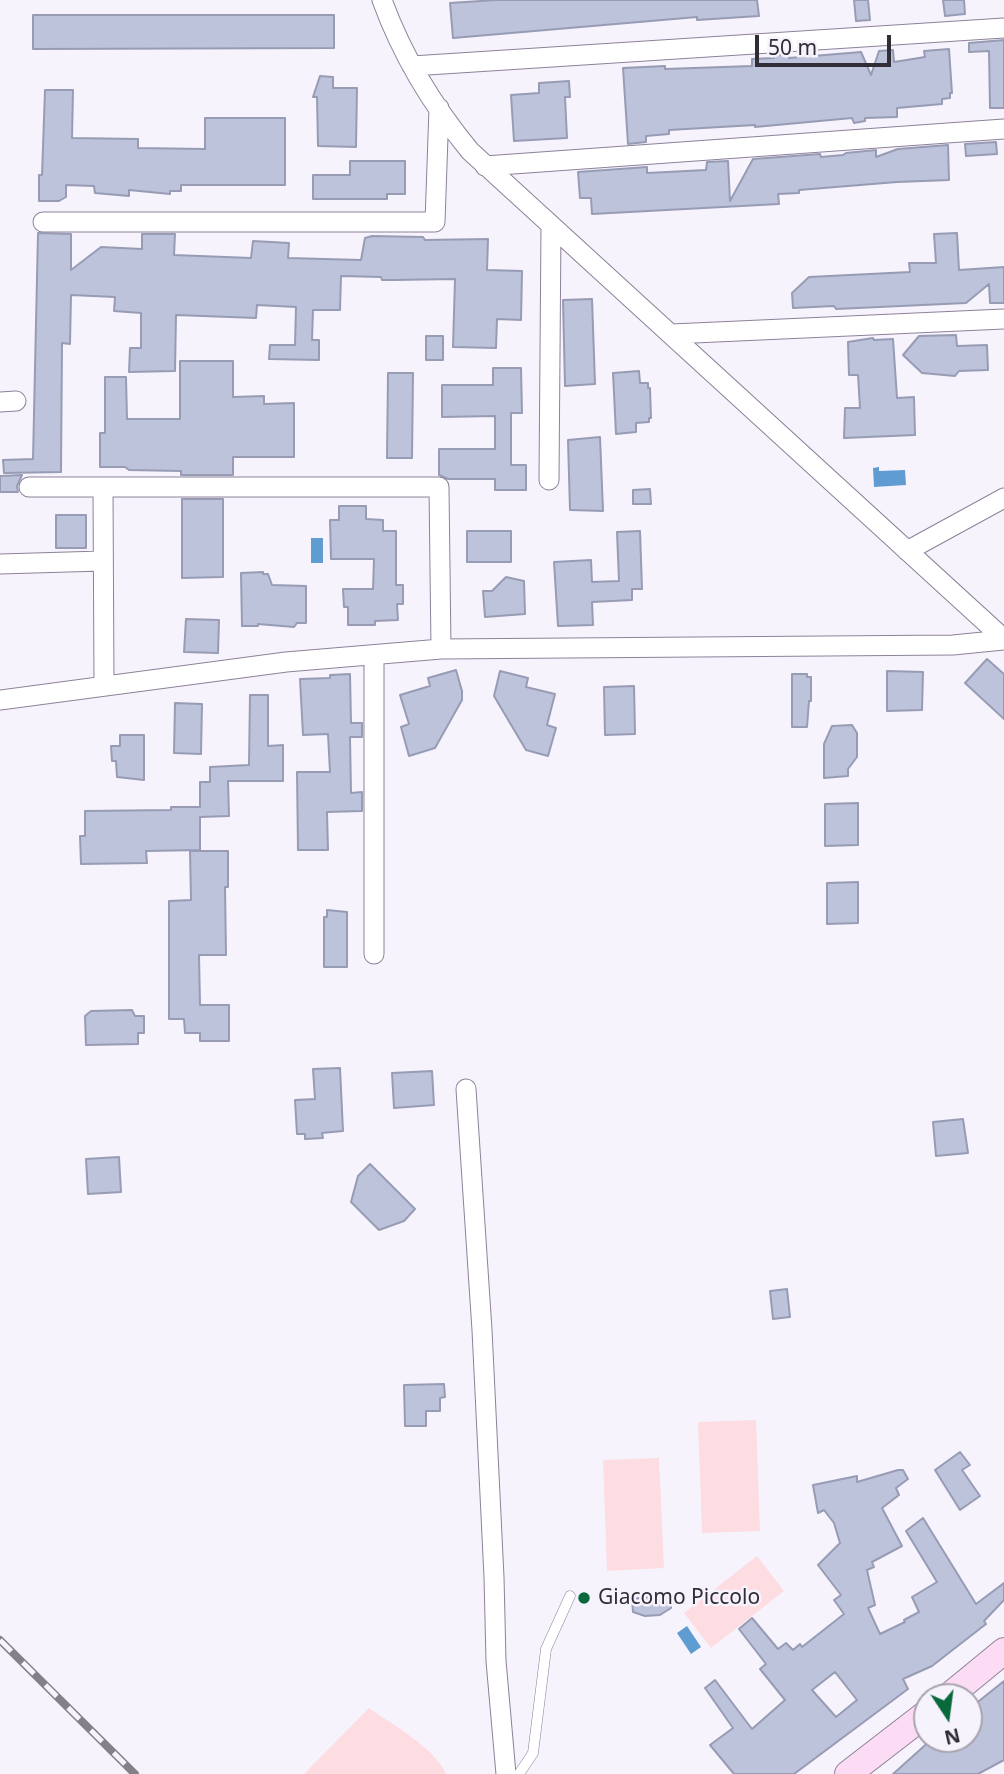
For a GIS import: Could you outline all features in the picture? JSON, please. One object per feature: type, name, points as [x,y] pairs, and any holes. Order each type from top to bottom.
[{"type":"street","points":[[382,0],[412,66],[458,136],[485,166],[1004,639]]},
{"type":"street","points":[[412,66],[1004,28]]},
{"type":"street","points":[[43,222],[435,222],[439,108]]},
{"type":"street","points":[[485,166],[1004,129]]},
{"type":"street","points":[[549,480],[551,226]]},
{"type":"street","points":[[672,334],[1004,319]]},
{"type":"street","points":[[29,487],[439,487],[441,649]]},
{"type":"street","points":[[103,487],[104,685]]},
{"type":"street","points":[[907,551],[1004,498]]},
{"type":"street","points":[[0,564],[102,561]]},
{"type":"street","points":[[0,700],[286,662],[441,649],[911,646],[1004,639]]},
{"type":"street","points":[[374,655],[374,954]]},
{"type":"street","points":[[467,1089],[482,1331],[498,1698],[506,1774]]},
{"type":"street","points":[[965,1683],[1004,1651]]},
{"type":"street","points":[[848,1774],[913,1724]]},
{"type":"lane","points":[[519,1774],[533,1753],[546,1649],[570,1596]]},
{"type":"shaded area","points":[[756,1420],[760,1531],[702,1533],[698,1422]]},
{"type":"shaded area","points":[[659,1458],[664,1568],[607,1571],[603,1460]]},
{"type":"shaded area","points":[[757,1556],[784,1591],[711,1648],[684,1613]]},
{"type":"shaded area","points":[[369,1708],[423,1746],[441,1764],[446,1774],[304,1774]]},
{"type":"water","points":[[879,467],[879,471],[905,470],[906,485],[874,487],[873,468]]},
{"type":"water","points":[[311,538],[323,538],[323,563],[311,563]]},
{"type":"water","points":[[687,1626],[701,1647],[691,1654],[677,1633]]},
{"type":"building","points":[[496,0],[757,0],[759,16],[697,20],[697,17],[453,38],[450,3]]},
{"type":"building","points":[[854,0],[868,0],[870,20],[856,21]]},
{"type":"building","points":[[943,0],[964,0],[965,14],[945,16]]},
{"type":"building","points":[[33,15],[334,15],[334,48],[33,49]]},
{"type":"building","points":[[1004,40],[1004,108],[990,108],[989,51],[969,52],[969,43]]},
{"type":"building","points":[[949,49],[952,93],[950,98],[942,99],[942,104],[897,108],[897,117],[865,118],[865,121],[854,123],[852,118],[755,127],[669,130],[669,134],[646,136],[646,142],[628,144],[623,68],[752,66],[752,59],[774,58],[774,55],[789,54],[789,58],[861,52],[871,75],[879,51],[893,50],[894,62],[925,57],[924,51]]},
{"type":"building","points":[[320,76],[333,77],[333,88],[357,88],[356,147],[318,146],[317,97],[313,97]]},
{"type":"building","points":[[569,81],[570,97],[565,97],[567,138],[514,141],[511,95],[539,93],[539,83]]},
{"type":"building","points":[[45,90],[73,90],[72,138],[138,139],[138,148],[205,149],[205,118],[285,118],[285,185],[181,185],[181,191],[170,191],[170,194],[129,190],[129,196],[95,193],[94,186],[66,185],[66,197],[59,201],[39,201]]},
{"type":"building","points":[[996,142],[997,154],[966,156],[965,144]]},
{"type":"building","points":[[948,145],[949,180],[799,190],[799,193],[778,194],[779,204],[592,214],[591,198],[580,198],[578,172],[647,167],[647,173],[706,170],[707,162],[728,161],[730,201],[753,159],[820,154],[821,157],[876,150],[876,157],[898,149]]},
{"type":"building","points":[[350,161],[405,161],[405,194],[387,194],[387,199],[313,199],[313,175],[350,175]]},
{"type":"building","points":[[38,233],[71,234],[71,270],[101,247],[142,249],[142,234],[175,234],[174,255],[251,258],[253,241],[289,243],[288,258],[361,260],[365,238],[372,236],[423,237],[425,240],[488,239],[487,270],[522,271],[521,320],[497,319],[496,348],[453,347],[455,279],[382,280],[381,277],[341,276],[340,310],[313,310],[312,340],[319,340],[319,360],[269,359],[270,345],[295,345],[296,307],[257,305],[256,318],[176,315],[175,371],[129,372],[130,348],[141,348],[141,313],[114,311],[115,297],[71,295],[70,344],[62,343],[61,472],[4,473],[3,460],[33,459]]},
{"type":"building","points":[[957,233],[959,270],[1004,267],[1004,303],[990,303],[989,284],[966,303],[836,309],[834,306],[793,308],[792,293],[809,277],[910,272],[909,263],[936,263],[934,234]]},
{"type":"building","points":[[592,299],[595,384],[565,386],[563,300]]},
{"type":"building","points":[[956,335],[957,346],[987,345],[988,370],[959,371],[955,376],[922,373],[903,355],[919,336]]},
{"type":"building","points":[[426,336],[443,336],[443,360],[426,360]]},
{"type":"building","points":[[873,338],[893,339],[897,398],[914,397],[915,435],[844,438],[845,408],[860,408],[858,375],[849,375],[848,342]]},
{"type":"building","points":[[180,361],[233,361],[233,397],[264,396],[264,404],[294,403],[294,457],[233,457],[233,475],[181,475],[181,471],[100,467],[100,433],[105,433],[105,377],[126,377],[127,419],[180,419]]},
{"type":"building","points":[[493,368],[521,368],[522,413],[511,413],[511,465],[526,465],[526,490],[495,490],[495,479],[448,479],[439,475],[439,449],[495,449],[495,416],[442,417],[442,385],[493,385]]},
{"type":"building","points":[[639,371],[640,383],[648,383],[650,388],[651,418],[649,422],[636,423],[636,432],[616,434],[613,373]]},
{"type":"building","points":[[388,373],[413,373],[412,458],[387,458]]},
{"type":"building","points":[[600,437],[603,511],[570,510],[568,440]]},
{"type":"building","points":[[22,475],[17,486],[18,492],[0,492],[0,476]]},
{"type":"building","points":[[650,489],[651,504],[633,504],[633,490]]},
{"type":"building","points":[[182,499],[223,499],[223,577],[182,578]]},
{"type":"building","points":[[339,506],[366,506],[366,519],[383,520],[383,531],[396,531],[396,585],[403,585],[403,604],[397,604],[398,620],[375,621],[375,625],[348,625],[348,607],[344,607],[343,589],[373,589],[374,559],[331,559],[330,520],[339,520]]},
{"type":"building","points":[[56,515],[86,515],[86,548],[56,548]]},
{"type":"building","points":[[467,531],[511,531],[511,562],[467,562]]},
{"type":"building","points":[[640,531],[642,589],[632,589],[632,600],[592,602],[593,625],[558,626],[554,562],[591,560],[592,582],[619,581],[617,532]]},
{"type":"building","points":[[241,573],[268,574],[272,585],[306,586],[306,623],[297,623],[294,627],[258,624],[242,626]]},
{"type":"building","points":[[506,577],[524,581],[525,614],[485,617],[483,591],[492,591]]},
{"type":"building","points":[[186,619],[219,620],[218,653],[184,652]]},
{"type":"building","points":[[987,659],[1004,674],[1004,719],[965,683]]},
{"type":"building","points":[[456,670],[462,700],[435,748],[409,756],[401,727],[409,724],[400,695],[430,686],[428,678]]},
{"type":"building","points":[[500,671],[528,678],[526,687],[555,694],[547,725],[556,728],[548,756],[526,750],[494,696]]},
{"type":"building","points":[[887,671],[923,672],[922,710],[887,711]]},
{"type":"building","points":[[350,674],[351,723],[362,723],[362,737],[350,737],[351,793],[362,792],[362,811],[327,812],[328,850],[298,850],[297,772],[330,772],[328,734],[303,735],[300,679]]},
{"type":"building","points":[[792,674],[807,674],[807,677],[811,677],[807,727],[792,727]]},
{"type":"building","points":[[634,686],[635,734],[605,735],[604,687]]},
{"type":"building","points":[[250,695],[268,695],[268,746],[283,745],[283,781],[228,781],[229,816],[200,817],[200,850],[146,851],[147,863],[81,864],[80,836],[85,836],[85,811],[200,807],[200,782],[210,782],[210,767],[249,765]]},
{"type":"building","points":[[175,703],[202,704],[201,754],[174,753]]},
{"type":"building","points":[[852,725],[857,733],[857,757],[848,769],[848,776],[824,778],[824,744],[832,726]]},
{"type":"building","points":[[120,735],[144,735],[144,780],[117,777],[111,746],[120,746]]},
{"type":"building","points":[[858,803],[858,845],[825,846],[825,804]]},
{"type":"building","points":[[190,851],[228,851],[228,887],[225,887],[226,955],[199,955],[200,1005],[229,1005],[229,1041],[200,1041],[200,1033],[185,1033],[184,1019],[169,1019],[169,901],[191,900]]},
{"type":"building","points":[[858,882],[858,923],[827,924],[827,883]]},
{"type":"building","points":[[327,910],[347,912],[347,967],[324,967],[324,917],[327,917]]},
{"type":"building","points":[[132,1010],[135,1016],[144,1016],[144,1033],[138,1033],[138,1044],[86,1045],[85,1016],[91,1011]]},
{"type":"building","points":[[340,1068],[343,1131],[322,1133],[323,1138],[305,1139],[305,1134],[297,1134],[295,1100],[315,1099],[313,1069]]},
{"type":"building","points":[[432,1071],[434,1105],[394,1108],[392,1073]]},
{"type":"building","points":[[963,1119],[968,1153],[936,1156],[933,1122]]},
{"type":"building","points":[[119,1157],[121,1192],[88,1194],[86,1159]]},
{"type":"building","points":[[370,1164],[415,1209],[404,1221],[379,1230],[351,1202],[358,1176]]},
{"type":"building","points":[[787,1289],[790,1317],[773,1319],[770,1291]]},
{"type":"building","points":[[444,1384],[445,1397],[440,1398],[440,1411],[426,1411],[426,1426],[405,1426],[404,1385]]},
{"type":"building","points":[[960,1452],[970,1465],[962,1470],[980,1496],[960,1510],[935,1470]]},
{"type":"building","points":[[898,1470],[903,1470],[908,1479],[896,1488],[899,1495],[882,1508],[902,1546],[872,1562],[874,1567],[867,1570],[875,1605],[868,1608],[880,1634],[919,1612],[912,1597],[937,1582],[906,1531],[923,1518],[976,1604],[1004,1583],[1004,1600],[984,1621],[986,1624],[932,1666],[903,1679],[908,1689],[794,1774],[734,1774],[710,1745],[733,1728],[705,1688],[715,1680],[752,1729],[785,1700],[760,1669],[766,1664],[739,1629],[752,1618],[778,1649],[786,1643],[793,1650],[800,1644],[802,1647],[844,1614],[834,1600],[841,1595],[818,1565],[840,1543],[834,1523],[824,1510],[818,1513],[813,1485],[857,1476],[857,1482]],"holes":[[[835,1672],[857,1700],[836,1717],[812,1690]]]},
{"type":"building","points":[[670,1594],[671,1608],[660,1615],[645,1616],[633,1612],[632,1599]]},
{"type":"building","points":[[1004,1681],[1004,1760],[978,1774],[893,1774],[916,1753],[983,1753],[983,1698]]},
{"type":"railway","points":[[0,1640],[135,1774]]},
{"type":"place","name":"Giacomo Piccolo","points":[[584,1598]]}]
